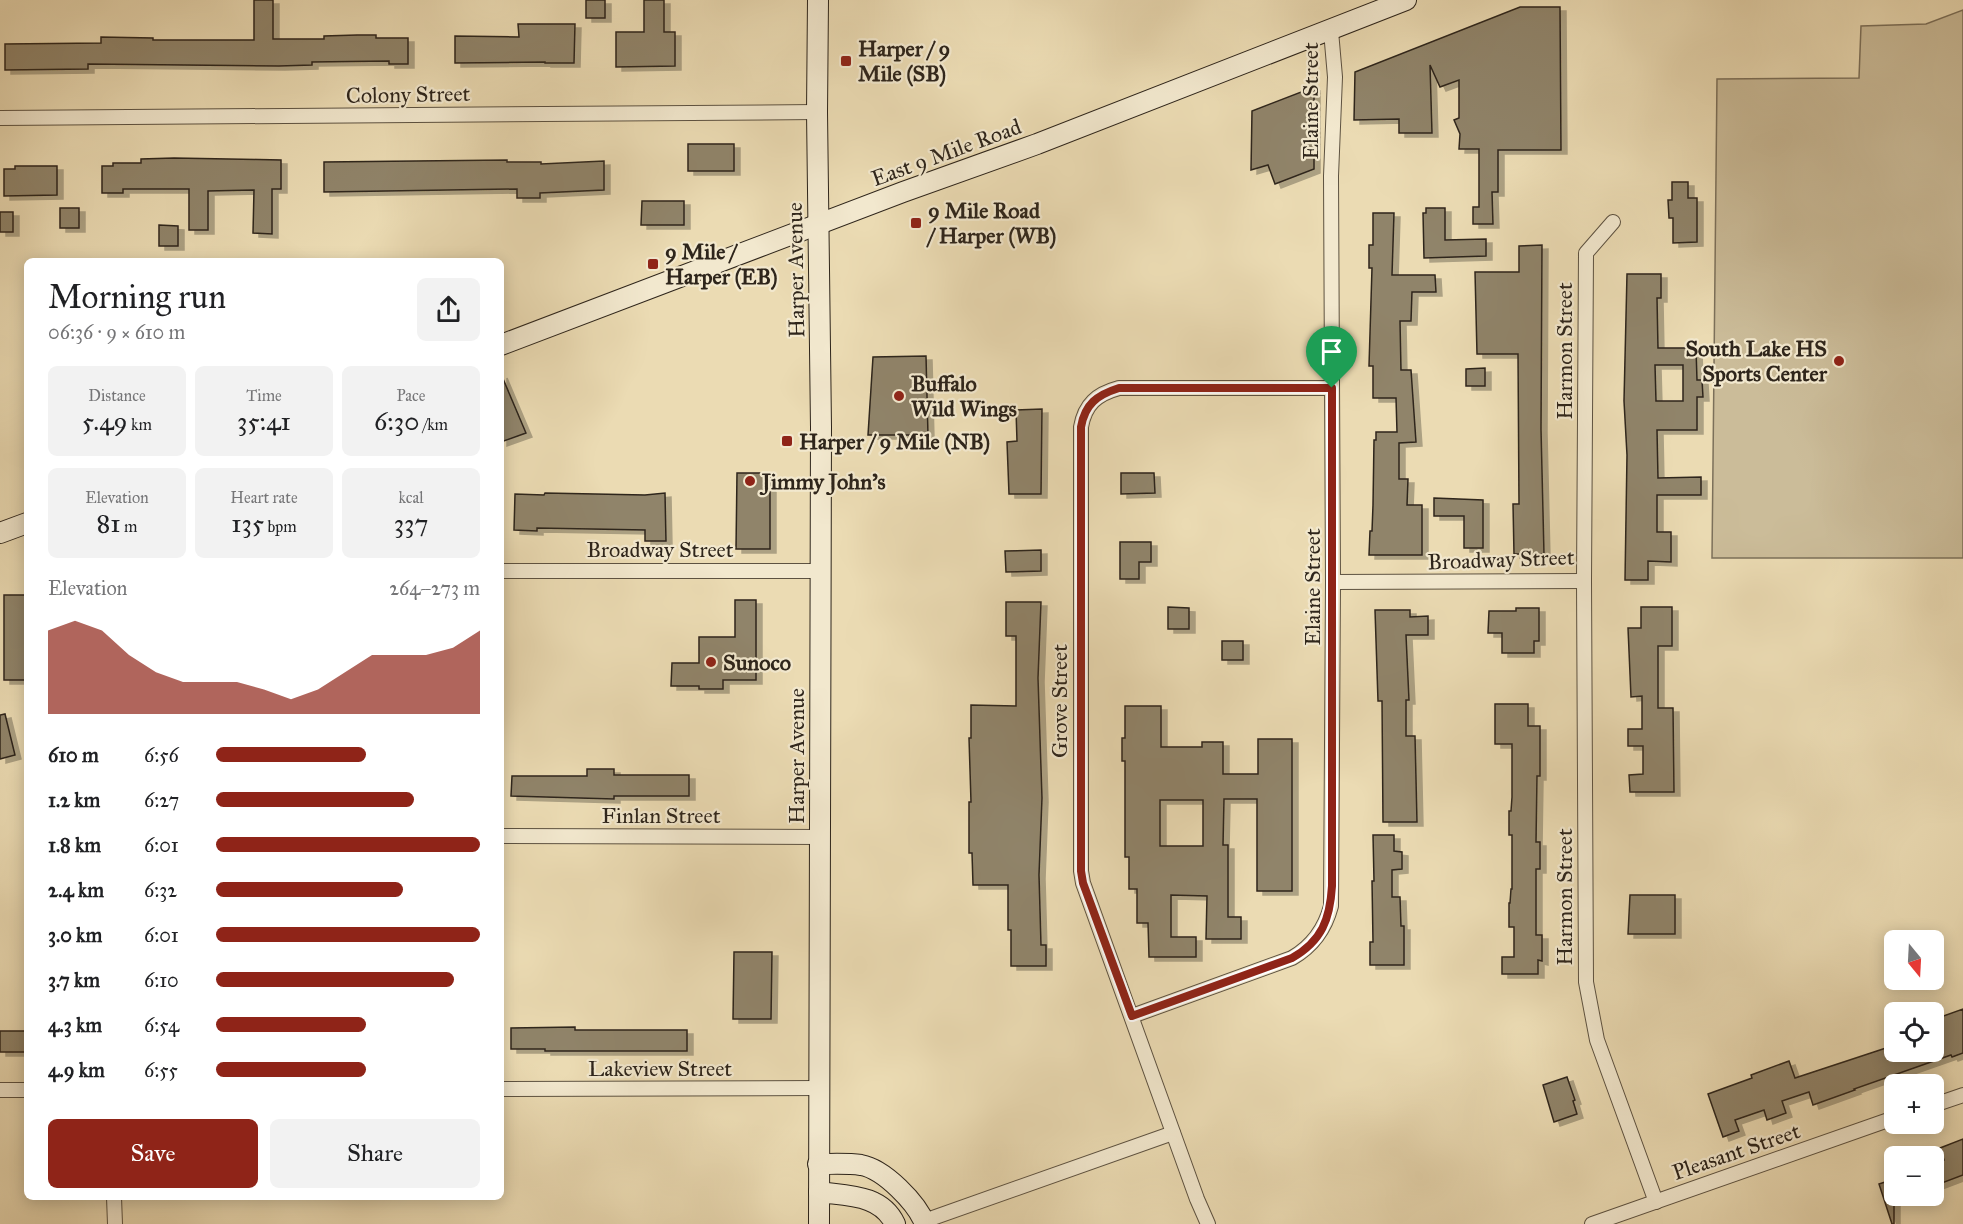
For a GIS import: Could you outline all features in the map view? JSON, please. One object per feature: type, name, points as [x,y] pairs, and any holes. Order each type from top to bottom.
[{"type":"main road","name":"Harper Avenue","points":[[818,0],[819,1224]]},
{"type":"main road","name":"East 9 Mile Road","points":[[504,344],[1331,31],[1406,0]]},
{"type":"main road","points":[[0,533],[24,524]]},
{"type":"main road","points":[[818,1164],[863,1165],[909,1197],[925,1222]]},
{"type":"main road","points":[[819,1192],[875,1201],[885,1209],[895,1224]]},
{"type":"street","name":"Elaine Street","points":[[1132,1016],[1292,958],[1309,946],[1324,926],[1331,906],[1333,582],[1331,176],[1335,77],[1331,31]]},
{"type":"street","name":"Colony Street","points":[[0,118],[817,111]]},
{"type":"street","name":"Harmon Street","points":[[1585,492],[1586,253],[1613,222]]},
{"type":"street","name":"Grove Street","points":[[1208,1224],[1083,883],[1081,871],[1080,442],[1082,418],[1095,398],[1119,388],[1332,388]]},
{"type":"street","name":"Broadway Street","points":[[1333,582],[1584,581],[1585,492]]},
{"type":"street","name":"Broadway Street","points":[[504,571],[820,571]]},
{"type":"street","name":"Harmon Street","points":[[1584,581],[1586,982],[1597,1040],[1656,1202]]},
{"type":"street","name":"Finlan Street","points":[[504,836],[820,837]]},
{"type":"street","name":"Lakeview Street","points":[[504,1089],[820,1088]]},
{"type":"street","points":[[0,1090],[24,1090]]},
{"type":"street","points":[[1944,1102],[1963,1095]]},
{"type":"street","name":"Pleasant Street","points":[[1592,1224],[1884,1122]]},
{"type":"street","points":[[925,1222],[1173,1133]]},
{"type":"street","points":[[114,1200],[115,1224]]},
{"type":"shaded area","name":"South Lake HS Sports Center","points":[[1963,10],[1963,558],[1712,558],[1717,79],[1859,78],[1861,26],[1926,24]]},
{"type":"building","points":[[254,0],[273,0],[273,39],[324,39],[324,36],[357,35],[376,35],[376,38],[408,38],[408,64],[389,64],[389,61],[312,62],[312,65],[279,66],[88,64],[88,69],[5,70],[5,44],[101,43],[101,37],[153,38],[153,40],[254,40]]},
{"type":"building","points":[[586,0],[605,0],[605,18],[586,18]]},
{"type":"building","points":[[644,0],[664,0],[664,32],[675,32],[675,66],[616,67],[616,32],[644,32]]},
{"type":"building","points":[[1520,7],[1560,7],[1561,150],[1498,150],[1498,192],[1492,192],[1493,224],[1473,224],[1473,207],[1479,207],[1479,149],[1459,149],[1460,134],[1454,120],[1459,118],[1459,80],[1440,87],[1430,65],[1432,133],[1399,133],[1399,119],[1354,120],[1355,72]]},
{"type":"building","points":[[518,24],[575,24],[574,63],[455,63],[455,36],[519,37]]},
{"type":"building","points":[[1314,87],[1314,169],[1275,184],[1268,165],[1251,170],[1252,111]]},
{"type":"building","points":[[688,144],[734,144],[734,171],[688,171]]},
{"type":"building","points":[[141,159],[281,160],[281,189],[272,189],[272,234],[253,233],[254,190],[208,191],[208,230],[189,230],[189,189],[123,189],[123,193],[102,193],[102,166],[113,166],[113,163],[141,163]]},
{"type":"building","points":[[507,160],[507,162],[541,162],[541,164],[604,161],[604,190],[540,193],[540,198],[517,198],[517,189],[324,192],[324,162]]},
{"type":"building","points":[[15,166],[57,166],[57,195],[4,196],[4,169],[15,169]]},
{"type":"building","points":[[1672,182],[1688,182],[1688,198],[1697,198],[1697,242],[1673,243],[1673,218],[1669,218],[1668,200],[1672,200]]},
{"type":"building","points":[[642,201],[684,201],[684,225],[641,225]]},
{"type":"building","points":[[60,208],[79,208],[79,228],[60,228]]},
{"type":"building","points":[[1426,208],[1445,208],[1445,240],[1486,239],[1486,256],[1424,258],[1423,213],[1426,213]]},
{"type":"building","points":[[0,212],[13,212],[13,232],[0,232]]},
{"type":"building","points":[[1373,213],[1394,213],[1392,275],[1435,275],[1436,292],[1412,292],[1411,321],[1400,321],[1401,370],[1411,370],[1416,442],[1399,443],[1399,479],[1408,479],[1407,505],[1422,505],[1422,555],[1369,555],[1370,531],[1372,531],[1374,440],[1376,440],[1376,432],[1397,432],[1396,398],[1373,398],[1373,366],[1369,366],[1372,268],[1369,268],[1369,245],[1373,245]]},
{"type":"building","points":[[159,225],[178,226],[178,246],[159,246]]},
{"type":"building","points":[[1542,245],[1541,429],[1544,554],[1514,554],[1513,504],[1519,504],[1518,354],[1477,354],[1475,272],[1519,272],[1519,246]]},
{"type":"building","points":[[1627,274],[1661,274],[1661,298],[1657,298],[1658,348],[1696,348],[1697,380],[1702,380],[1703,397],[1697,397],[1697,430],[1657,430],[1658,478],[1701,477],[1701,495],[1657,495],[1657,532],[1671,532],[1671,562],[1648,561],[1648,580],[1625,580],[1627,455],[1624,401]],"holes":[[[1655,365],[1683,365],[1683,401],[1656,401]]]},
{"type":"building","name":"Buffalo Wild Wings","points":[[926,356],[928,435],[868,435],[873,357]]},
{"type":"building","points":[[1485,368],[1485,386],[1466,386],[1466,369]]},
{"type":"building","points":[[504,381],[526,433],[504,441]]},
{"type":"building","points":[[1042,409],[1041,494],[1009,494],[1007,442],[1017,441],[1016,410]]},
{"type":"building","points":[[737,473],[770,473],[770,549],[736,549]]},
{"type":"building","points":[[1121,473],[1154,473],[1155,493],[1121,494]]},
{"type":"building","points":[[545,493],[645,495],[665,493],[666,541],[645,541],[645,530],[537,528],[537,531],[514,530],[515,494],[544,495]]},
{"type":"building","points":[[1434,498],[1483,500],[1483,548],[1464,548],[1464,516],[1434,516]]},
{"type":"building","points":[[1120,542],[1151,542],[1151,562],[1139,562],[1139,579],[1120,579]]},
{"type":"building","points":[[1041,550],[1041,571],[1006,572],[1005,551]]},
{"type":"building","points":[[4,595],[24,595],[24,680],[4,680]]},
{"type":"building","points":[[735,600],[756,600],[756,680],[723,680],[723,689],[671,686],[672,663],[699,663],[699,637],[735,637]]},
{"type":"building","points":[[1006,602],[1041,602],[1038,678],[1042,798],[1039,875],[1041,945],[1046,945],[1046,966],[1011,966],[1008,885],[973,885],[972,853],[969,853],[971,705],[1016,706],[1016,636],[1006,636]]},
{"type":"building","points":[[1168,607],[1189,608],[1189,629],[1168,629]]},
{"type":"building","points":[[1641,607],[1672,607],[1672,646],[1658,646],[1658,708],[1673,708],[1674,792],[1630,792],[1629,775],[1643,774],[1643,746],[1628,746],[1628,729],[1642,729],[1642,696],[1631,697],[1628,628],[1641,628]]},
{"type":"building","points":[[1516,608],[1539,608],[1539,641],[1534,641],[1534,653],[1502,653],[1502,633],[1488,633],[1489,611],[1516,611]]},
{"type":"building","points":[[1375,610],[1410,610],[1410,617],[1428,616],[1428,635],[1406,635],[1409,700],[1406,700],[1406,736],[1415,736],[1417,822],[1383,822],[1382,701],[1378,701]]},
{"type":"building","points":[[1222,641],[1243,641],[1243,660],[1222,660]]},
{"type":"building","points":[[1495,704],[1528,704],[1528,726],[1540,726],[1536,842],[1540,842],[1540,869],[1536,869],[1536,935],[1542,935],[1542,961],[1538,960],[1538,974],[1502,974],[1502,957],[1514,957],[1514,927],[1509,927],[1509,903],[1512,889],[1512,835],[1509,835],[1509,811],[1511,811],[1512,797],[1512,744],[1495,744]]},
{"type":"building","points":[[1125,706],[1161,706],[1161,747],[1202,747],[1202,742],[1223,742],[1223,774],[1258,774],[1258,739],[1292,739],[1292,891],[1257,891],[1257,799],[1224,799],[1223,845],[1228,845],[1228,917],[1241,917],[1241,939],[1206,939],[1207,896],[1171,895],[1171,937],[1196,937],[1196,957],[1149,957],[1148,923],[1137,923],[1137,889],[1129,889],[1129,857],[1125,857],[1125,761],[1122,761],[1122,738],[1125,738]],"holes":[[[1160,800],[1203,800],[1203,846],[1160,846]]]},
{"type":"building","points":[[5,714],[15,755],[0,759],[0,715]]},
{"type":"building","points":[[587,769],[614,769],[614,775],[689,775],[689,796],[614,796],[614,799],[511,796],[512,776],[587,776]]},
{"type":"building","points":[[1373,835],[1394,835],[1394,851],[1402,852],[1402,869],[1392,870],[1392,897],[1400,897],[1401,926],[1404,926],[1404,965],[1370,965],[1370,942],[1373,942]]},
{"type":"building","points":[[1630,895],[1675,895],[1675,934],[1628,934]]},
{"type":"building","points":[[734,952],[772,952],[771,1019],[733,1019]]},
{"type":"building","points":[[1963,1009],[1963,1053],[1952,1057],[1951,1055],[1944,1057],[1944,1016]]},
{"type":"building","points":[[575,1027],[575,1030],[687,1030],[687,1051],[511,1049],[511,1028]]},
{"type":"building","points":[[0,1031],[24,1031],[24,1052],[0,1052]]},
{"type":"building","points":[[1884,1049],[1884,1062],[1931,1062],[1897,1074],[1884,1074],[1884,1078],[1813,1105],[1809,1092],[1782,1101],[1786,1113],[1767,1120],[1764,1110],[1735,1120],[1739,1131],[1723,1137],[1708,1094],[1789,1061],[1795,1078]]},
{"type":"building","points":[[1567,1077],[1577,1114],[1554,1122],[1543,1085]]},
{"type":"building","points":[[1963,1139],[1963,1175],[1944,1182],[1944,1160],[1944,1146]]},
{"type":"building","points":[[1884,1182],[1884,1199],[1879,1184]]},
{"type":"building","points":[[1886,1206],[1894,1206],[1894,1224],[1892,1224]]},
{"type":"place","name":"Harper / 9 Mile (SB)","points":[[846,61]]},
{"type":"place","name":"9 Mile Road / Harper (WB)","points":[[916,223]]},
{"type":"place","name":"9 Mile / Harper (EB)","points":[[653,264]]},
{"type":"place","name":"South Lake HS Sports Center","points":[[1839,361]]},
{"type":"place","name":"Buffalo Wild Wings","points":[[899,396]]},
{"type":"place","name":"Harper / 9 Mile (NB)","points":[[787,441]]},
{"type":"place","name":"Jimmy John's","points":[[750,481]]},
{"type":"place","name":"Sunoco","points":[[711,662]]},
{"type":"route","points":[[1119,388],[1332,388],[1332,886],[1328,916],[1317,937],[1292,958],[1132,1016],[1083,883],[1081,871],[1080,442],[1082,418],[1095,398],[1119,388]]}]
